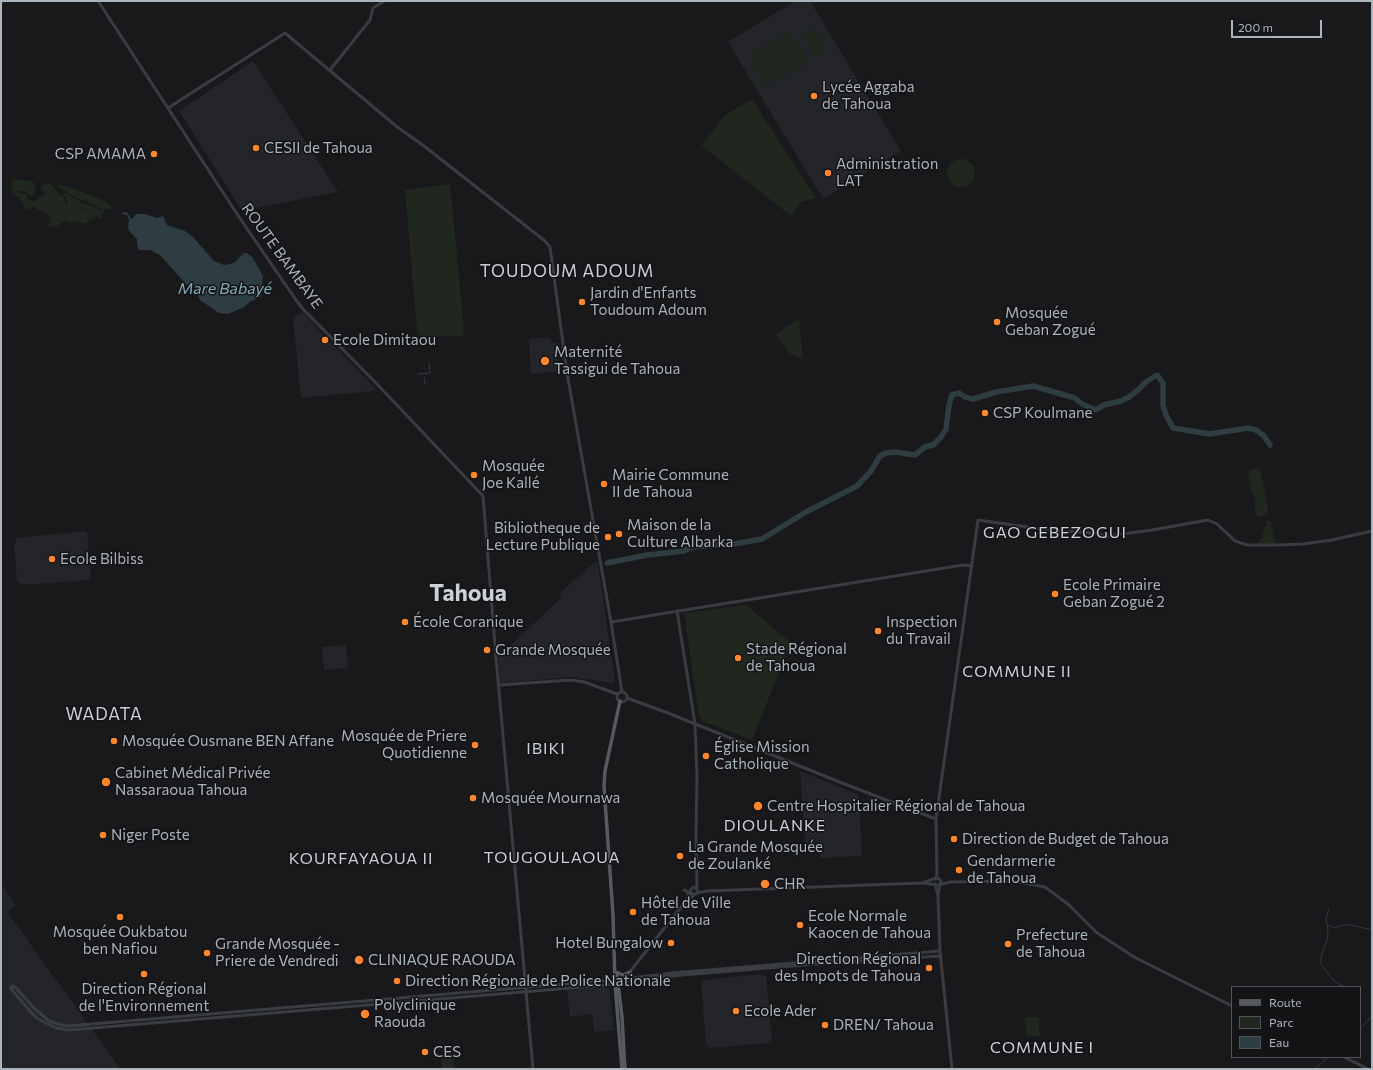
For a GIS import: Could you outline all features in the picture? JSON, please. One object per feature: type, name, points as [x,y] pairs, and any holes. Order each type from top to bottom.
[{"type":"main road","points":[[620,701],[605,771],[604,786],[616,969],[625,1069]]},
{"type":"main road","points":[[616,969],[623,975],[630,972]]},
{"type":"main road","points":[[617,982],[622,1069]]},
{"type":"street","name":"ROUTE BAMBAYE","points":[[98,1],[240,217],[303,309],[391,398],[483,496],[498,685]]},
{"type":"street","points":[[330,70],[370,20],[373,8],[384,1]]},
{"type":"street","points":[[168,108],[285,33],[396,126],[445,162],[545,241],[550,247],[566,367],[622,692],[626,694],[626,698],[936,819]]},
{"type":"street","points":[[952,1069],[940,951],[938,895],[934,880],[936,878],[937,868],[936,819],[978,520],[1055,531],[1084,532],[1108,536],[1208,520],[1217,524],[1235,541],[1247,545],[1303,544],[1332,540],[1372,531]]},
{"type":"street","points":[[611,622],[962,565],[972,566]]},
{"type":"street","points":[[624,979],[682,906],[694,894],[696,888],[697,777],[695,724],[677,611]]},
{"type":"street","points":[[532,1069],[498,685],[571,680],[584,682],[618,694],[622,692]]},
{"type":"street","points":[[618,694],[617,697],[620,701],[623,702],[626,698]]},
{"type":"street","points":[[937,868],[941,882],[938,895]]},
{"type":"street","points":[[922,883],[936,878],[950,882]]},
{"type":"street","points":[[682,906],[688,896],[707,891],[1013,881],[1045,887],[1069,905],[1096,932],[1128,953],[1231,1005]]},
{"type":"street","points":[[694,894],[690,890],[696,888],[707,891]]},
{"type":"street","points":[[684,890],[688,896]]},
{"type":"street","points":[[617,982],[624,979],[671,973],[940,951]]},
{"type":"street","points":[[324,1006],[70,1030],[56,1028],[38,1019],[11,988],[15,986],[34,1008],[49,1021],[68,1026],[617,982],[814,964],[941,956]]},
{"type":"street","points":[[1346,1058],[1368,1069]]},
{"type":"shaded area","name":"Lycée Aggaba de Tahoua","points":[[795,1],[810,1],[901,151],[823,199],[728,42]]},
{"type":"shaded area","name":"CESII de Tahoua","points":[[253,61],[338,192],[242,211],[179,111]]},
{"type":"shaded area","points":[[302,312],[376,389],[373,391],[301,398],[293,317]]},
{"type":"shaded area","name":"Maternité Tassigui de Tahoua","points":[[549,337],[553,343],[557,343],[559,366],[561,368],[559,371],[531,374],[529,339]]},
{"type":"shaded area","name":"Ecole Bilbiss","points":[[87,531],[91,580],[21,585],[20,582],[17,582],[14,543],[16,542],[16,538]]},
{"type":"shaded area","points":[[595,562],[598,563],[615,681],[612,683],[571,677],[502,683],[500,681],[498,657],[560,599],[561,592]]},
{"type":"shaded area","points":[[346,645],[348,668],[324,670],[322,647]]},
{"type":"shaded area","points":[[800,771],[857,794],[859,797],[862,856],[820,858],[819,843],[805,844]]},
{"type":"shaded area","points":[[1,884],[16,905],[7,912],[121,1069],[1,1069]]},
{"type":"shaded area","name":"Ecole Ader","points":[[762,974],[766,976],[772,1039],[768,1043],[710,1048],[706,1045],[701,982],[703,980]]},
{"type":"shaded area","points":[[609,987],[614,1030],[594,1032],[592,1014],[570,1017],[567,990]]},
{"type":"green space","points":[[815,28],[826,50],[813,57],[802,35]]},
{"type":"green space","points":[[791,32],[808,63],[764,86],[748,55]]},
{"type":"green space","points":[[752,99],[816,198],[801,202],[791,216],[702,146],[724,116]]},
{"type":"green space","points":[[961,159],[971,163],[975,173],[971,183],[961,187],[951,183],[947,173],[951,163]]},
{"type":"green space","points":[[15,179],[32,181],[36,186],[33,195],[30,196],[26,192],[15,190],[12,186],[12,182]]},
{"type":"green space","points":[[45,183],[49,183],[54,187],[59,195],[63,196],[67,206],[64,192],[84,204],[101,211],[105,211],[101,214],[102,218],[98,218],[95,215],[95,219],[91,219],[85,224],[78,221],[70,223],[65,221],[55,227],[51,227],[48,226],[51,217],[34,207],[26,210],[19,198],[10,189],[11,188],[20,193],[27,194],[27,199],[31,201],[37,200],[39,196],[42,197],[45,194],[41,188]],"holes":[[[80,207],[96,213],[95,215],[95,213]]]},
{"type":"green space","points":[[450,184],[464,329],[463,336],[420,337],[417,332],[405,190]]},
{"type":"green space","points":[[59,185],[70,187],[105,201],[111,209],[103,210],[86,201],[80,200],[56,186]]},
{"type":"green space","points":[[799,319],[803,359],[790,354],[776,334]]},
{"type":"green space","points":[[1251,469],[1260,469],[1268,507],[1267,514],[1261,517],[1257,516],[1254,507],[1256,501],[1248,476]]},
{"type":"green space","points":[[1267,521],[1271,522],[1275,542],[1274,544],[1260,543],[1259,541],[1262,537],[1264,528],[1267,525]]},
{"type":"green space","name":"Stade Régional de Tahoua","points":[[746,605],[791,643],[752,740],[704,722],[699,716],[684,613]]},
{"type":"green space","points":[[1038,1017],[1040,1035],[1027,1037],[1025,1018]]},
{"type":"green space","points":[[454,1053],[455,1069],[436,1069],[442,1067],[441,1054]]},
{"type":"water","name":"Mare Babayé","points":[[125,212],[128,213],[131,219],[136,214],[145,214],[157,218],[163,216],[167,225],[185,231],[193,237],[214,261],[224,265],[234,263],[244,253],[247,253],[253,258],[263,276],[261,297],[228,314],[219,313],[200,300],[197,294],[160,255],[150,250],[139,250],[137,239],[129,231],[129,220],[127,215],[121,214]]},
{"type":"waterway","points":[[418,374],[430,373],[429,362]]},
{"type":"waterway","points":[[607,563],[647,555],[684,551],[692,547],[734,544],[762,539],[806,512],[857,486],[871,471],[880,456],[886,453],[895,452],[915,455],[925,447],[933,445],[946,429],[949,405],[952,395],[959,393],[965,397],[973,399],[996,392],[1033,386],[1075,398],[1082,404],[1096,410],[1104,405],[1121,401],[1129,397],[1147,381],[1157,375],[1163,383],[1163,405],[1166,415],[1173,428],[1210,434],[1248,428],[1256,430],[1264,436],[1270,445]]},
{"type":"waterway","points":[[424,377],[425,384]]},
{"type":"waterway","points":[[1329,908],[1326,918],[1328,930],[1327,940],[1321,957],[1321,964],[1334,981],[1343,986]]},
{"type":"waterway","points":[[1328,925],[1334,928],[1342,925],[1351,925],[1372,930]]},
{"type":"waterway","points":[[1361,1028],[1372,1016]]},
{"type":"waterway","points":[[1315,1069],[1327,1058]]},
{"type":"place","name":"Lycée Aggaba de Tahoua","points":[[814,96]]},
{"type":"place","name":"CESII de Tahoua","points":[[256,148]]},
{"type":"place","name":"CSP AMAMA","points":[[154,154]]},
{"type":"place","name":"Administration LAT","points":[[828,173]]},
{"type":"place","name":"Jardin d'Enfants Toudoum Adoum","points":[[582,302]]},
{"type":"place","name":"Mosquée Geban Zogué","points":[[997,322]]},
{"type":"place","name":"Ecole Dimitaou","points":[[325,340]]},
{"type":"place","name":"Maternité Tassigui de Tahoua","points":[[545,361]]},
{"type":"place","name":"CSP Koulmane","points":[[985,413]]},
{"type":"place","name":"Mosquée Joe Kallé","points":[[474,475]]},
{"type":"place","name":"Mairie Commune II de Tahoua","points":[[604,484]]},
{"type":"place","name":"Maison de la Culture Albarka","points":[[619,534]]},
{"type":"place","name":"Bibliotheque de Lecture Publique","points":[[608,537]]},
{"type":"place","name":"Ecole Bilbiss","points":[[52,559]]},
{"type":"place","name":"Ecole Primaire Geban Zogué 2","points":[[1055,594]]},
{"type":"place","name":"École Coranique","points":[[405,622]]},
{"type":"place","name":"Inspection du Travail","points":[[878,631]]},
{"type":"place","name":"Grande Mosquée","points":[[487,650]]},
{"type":"place","name":"Stade Régional de Tahoua","points":[[738,658]]},
{"type":"place","name":"Mosquée Ousmane BEN Affane","points":[[114,741]]},
{"type":"place","name":"Mosquée de Priere Quotidienne","points":[[475,745]]},
{"type":"place","name":"Église Mission Catholique","points":[[706,756]]},
{"type":"place","name":"Cabinet Médical Privée Nassaraoua Tahoua","points":[[106,782]]},
{"type":"place","name":"Mosquée Mournawa","points":[[473,798]]},
{"type":"place","name":"Centre Hospitalier Régional de Tahoua","points":[[758,806]]},
{"type":"place","name":"Niger Poste","points":[[103,835]]},
{"type":"place","name":"Direction de Budget de Tahoua","points":[[954,839]]},
{"type":"place","name":"La Grande Mosquée de Zoulanké","points":[[680,856]]},
{"type":"place","name":"Gendarmerie de Tahoua","points":[[959,870]]},
{"type":"place","name":"CHR","points":[[765,884]]},
{"type":"place","name":"Hôtel de Ville de Tahoua","points":[[633,912]]},
{"type":"place","name":"Mosquée Oukbatou ben Nafiou","points":[[120,917]]},
{"type":"place","name":"Ecole Normale Kaocen de Tahoua","points":[[800,925]]},
{"type":"place","name":"Hotel Bungalow","points":[[671,943]]},
{"type":"place","name":"Prefecture de Tahoua","points":[[1008,944]]},
{"type":"place","name":"Grande Mosquée - Priere de Vendredi","points":[[207,953]]},
{"type":"place","name":"CLINIAQUE RAOUDA","points":[[359,960]]},
{"type":"place","name":"Direction Régional des Impots de Tahoua","points":[[929,968]]},
{"type":"place","name":"Direction Régional de l'Environnement","points":[[144,974]]},
{"type":"place","name":"Direction Régionale de Police Nationale","points":[[397,981]]},
{"type":"place","name":"Ecole Ader","points":[[736,1011]]},
{"type":"place","name":"Polyclinique Raouda","points":[[365,1014]]},
{"type":"place","name":"DREN/ Tahoua","points":[[825,1025]]},
{"type":"place","name":"CES","points":[[425,1052]]},
{"type":"district","name":"TOUDOUM ADOUM","points":[[567,271]]},
{"type":"district","name":"GAO GEBEZOGUI","points":[[1055,533]]},
{"type":"district","name":"Tahoua","points":[[468,593]]},
{"type":"district","name":"COMMUNE II","points":[[1017,672]]},
{"type":"district","name":"WADATA","points":[[104,714]]},
{"type":"district","name":"IBIKI","points":[[546,749]]},
{"type":"district","name":"DIOULANKE","points":[[775,826]]},
{"type":"district","name":"TOUGOULAOUA","points":[[552,858]]},
{"type":"district","name":"KOURFAYAOUA II","points":[[361,859]]},
{"type":"district","name":"COMMUNE I","points":[[1042,1048]]}]
